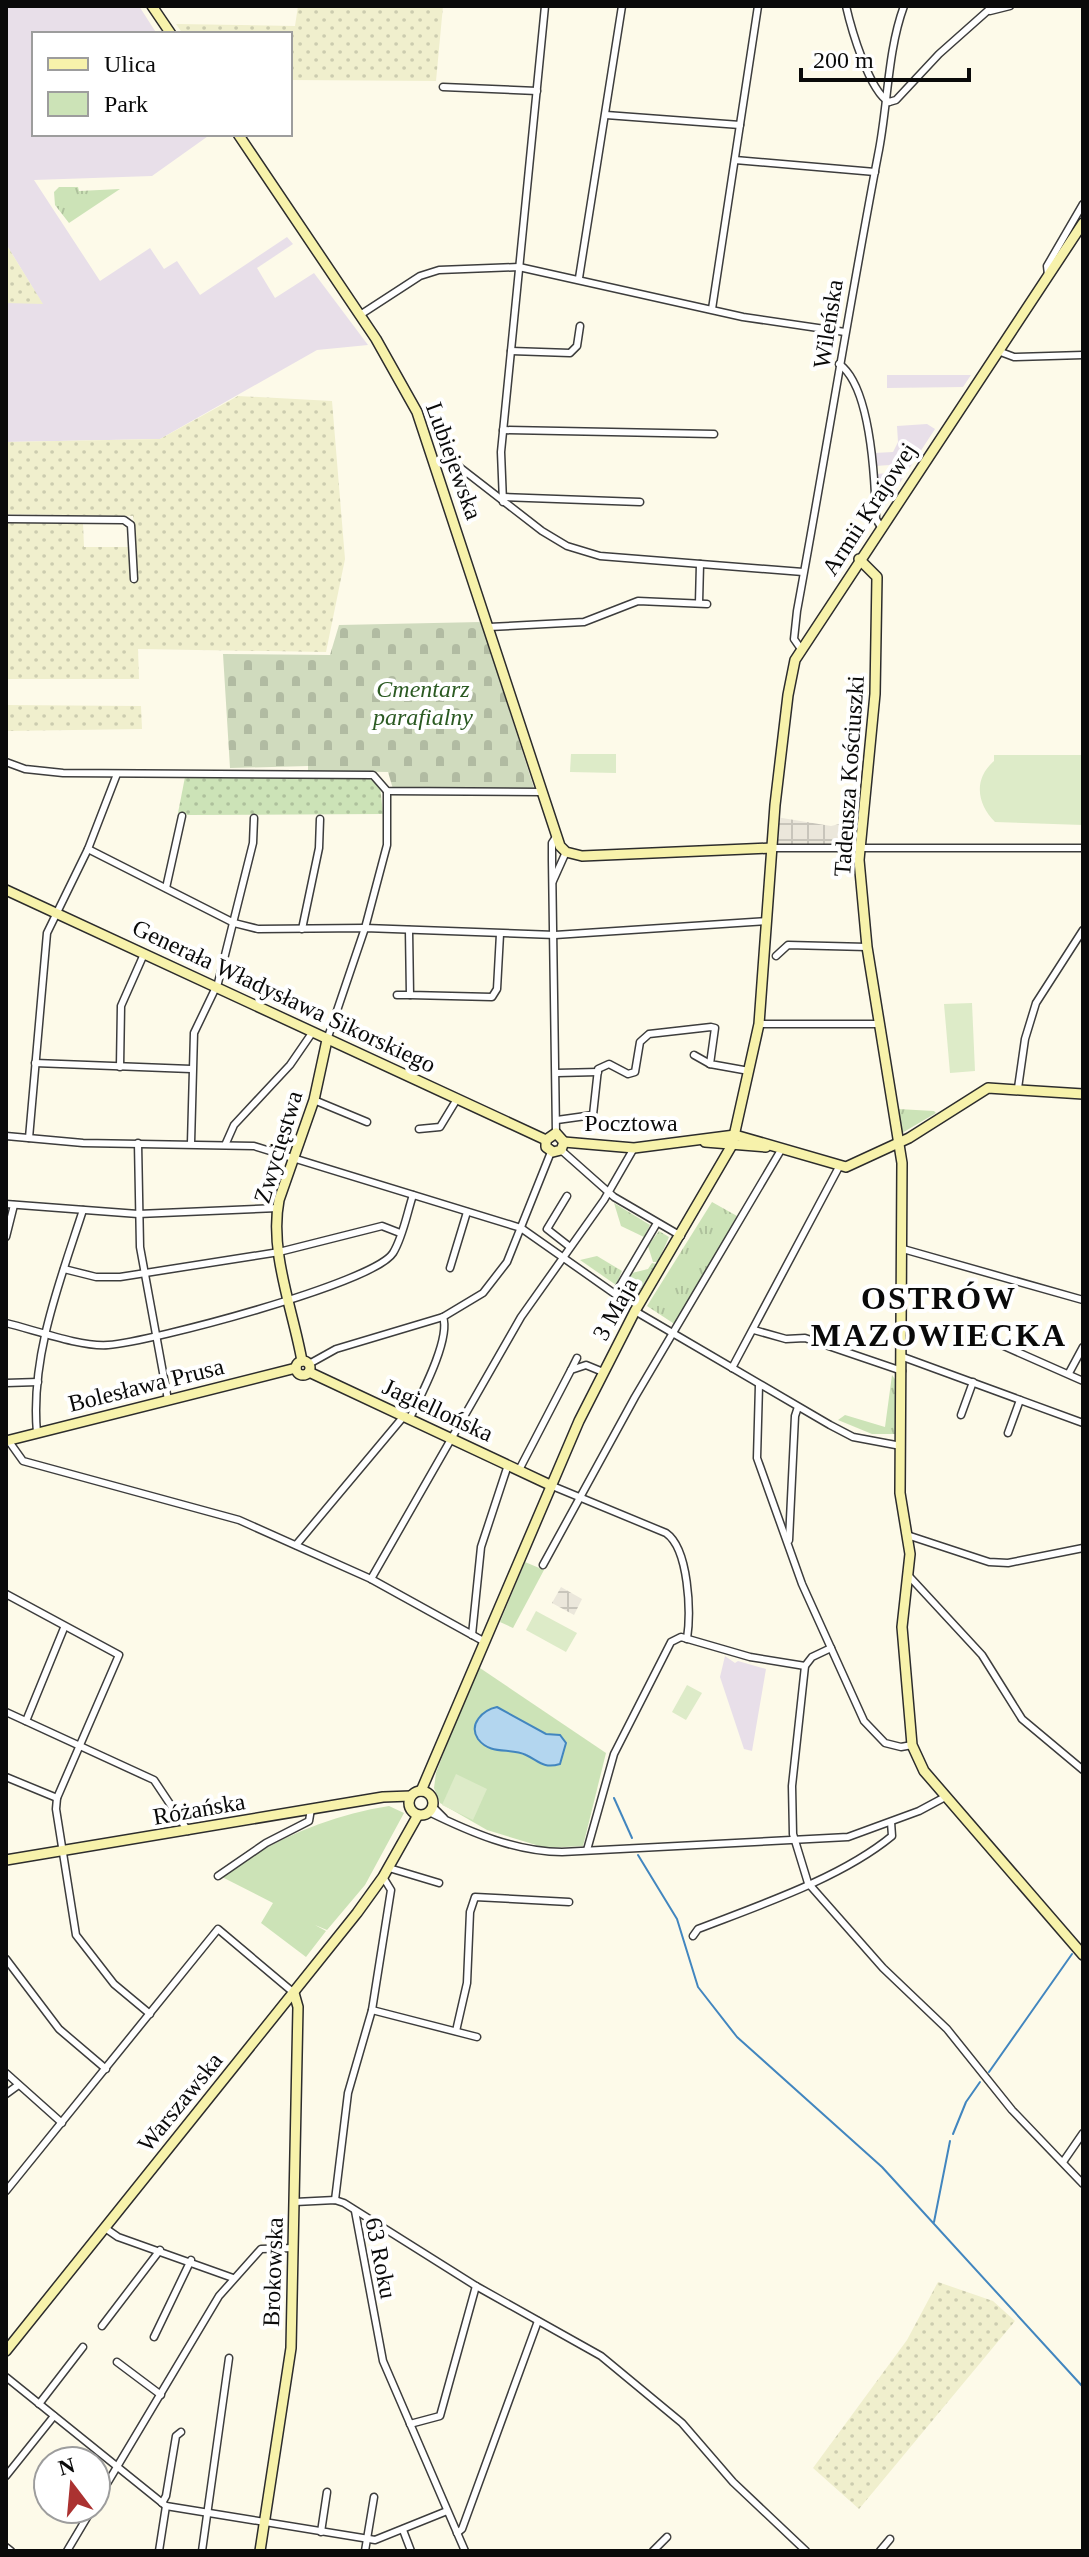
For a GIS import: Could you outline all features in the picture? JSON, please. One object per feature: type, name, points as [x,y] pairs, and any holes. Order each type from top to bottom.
[{"type":"street","points":[[152,6],[170,32]]},
{"type":"street","points":[[503,499],[503,430],[545,6]]},
{"type":"street","points":[[579,278],[622,6]]},
{"type":"street","points":[[712,309],[758,6]]},
{"type":"street","points":[[838,6],[846,8],[872,81],[878,93],[889,102],[896,100],[939,54],[990,9],[1010,6]]},
{"type":"street","name":"Wileńska","points":[[801,649],[794,634],[803,572],[889,102],[895,30],[904,6]]},
{"type":"street","points":[[443,87],[537,91]]},
{"type":"street","points":[[606,115],[740,125]]},
{"type":"street","name":"Lubiejewska","points":[[239,136],[402,381],[435,461],[556,837],[566,852],[553,881]]},
{"type":"street","points":[[735,160],[875,172]]},
{"type":"street","points":[[1048,275],[1051,256],[1083,204]]},
{"type":"street","name":"Armii Krajowej","points":[[772,848],[788,695],[801,649],[1083,223]]},
{"type":"street","points":[[360,315],[420,276],[454,269],[519,267],[712,309],[845,332]]},
{"type":"street","points":[[511,351],[570,353],[577,346],[580,326]]},
{"type":"street","points":[[998,351],[1014,357],[1083,355]]},
{"type":"street","points":[[839,364],[848,371],[863,407],[876,519],[881,527]]},
{"type":"street","points":[[503,430],[714,434]]},
{"type":"street","points":[[435,461],[453,462],[567,546],[600,556],[803,572]]},
{"type":"street","points":[[503,499],[640,502]]},
{"type":"street","points":[[6,519],[124,520],[131,525],[134,579]]},
{"type":"street","name":"Tadeusza Kościuszki","points":[[859,559],[877,577],[875,694],[859,848],[867,947],[902,1163],[900,1493],[907,1535],[908,1575],[902,1627],[912,1745]]},
{"type":"street","points":[[489,627],[593,620],[621,605],[638,601],[703,604],[700,564]]},
{"type":"street","points":[[6,762],[41,772],[373,775],[387,791],[387,845],[365,928],[327,1040]]},
{"type":"street","points":[[29,1138],[47,933],[88,849],[117,774]]},
{"type":"street","points":[[387,791],[542,792]]},
{"type":"street","points":[[166,888],[182,816]]},
{"type":"street","points":[[191,1143],[194,1033],[215,987],[234,923],[253,843],[254,818]]},
{"type":"street","points":[[302,929],[319,848],[320,819]]},
{"type":"street","name":"Lubiejewska","points":[[556,837],[552,843],[556,1133]]},
{"type":"street","points":[[552,860],[566,852],[582,856],[772,848],[1083,848]]},
{"type":"street","name":"3 Maja","points":[[418,1796],[430,1777],[550,1485],[603,1372],[734,1140],[759,1024],[772,848]]},
{"type":"street","points":[[88,849],[234,923],[258,929],[365,928],[555,935],[767,921]]},
{"type":"street","name":"Generała Władysława Sikorskiego","points":[[6,890],[546,1140]]},
{"type":"street","points":[[409,930],[410,995]]},
{"type":"street","points":[[1018,1088],[1025,1039],[1036,1003],[1083,930]]},
{"type":"street","points":[[397,995],[492,997],[497,989],[500,934]]},
{"type":"street","points":[[776,956],[788,945],[867,947]]},
{"type":"street","points":[[120,1067],[121,1006],[144,954]]},
{"type":"street","points":[[759,1024],[878,1024]]},
{"type":"street","points":[[557,1073],[598,1072],[609,1064],[632,1074],[637,1069],[640,1042],[645,1035],[684,1032],[703,1026],[715,1028],[710,1064]]},
{"type":"street","points":[[226,1143],[234,1125],[290,1065],[312,1033]]},
{"type":"street","name":"Zwycięstwa","points":[[304,1366],[279,1252],[278,1208],[314,1100],[327,1040]]},
{"type":"street","points":[[694,1055],[710,1064],[749,1071]]},
{"type":"street","points":[[35,1063],[191,1069]]},
{"type":"street","points":[[557,1120],[593,1115],[598,1072]]},
{"type":"street","points":[[734,1140],[777,1148],[839,1167],[860,1163],[897,1144],[982,1091],[995,1087],[1083,1094]]},
{"type":"street","points":[[419,1129],[440,1127],[457,1099]]},
{"type":"street","points":[[314,1100],[367,1122]]},
{"type":"street","points":[[559,1148],[556,1133],[546,1140],[608,1192],[681,1236]]},
{"type":"street","points":[[6,1136],[138,1143],[247,1144],[521,1228],[615,1294],[657,1223]]},
{"type":"street","name":"Pocztowa","points":[[559,1148],[634,1148],[734,1140]]},
{"type":"street","name":"Pocztowa","points":[[697,1142],[734,1140]]},
{"type":"street","points":[[138,1143],[138,1214],[144,1274],[168,1400]]},
{"type":"street","name":"Pocztowa","points":[[712,1143],[723,1163]]},
{"type":"street","name":"Bolesława Prusa","points":[[7,1441],[304,1366],[336,1349],[443,1317],[474,1300],[493,1282],[559,1148]]},
{"type":"street","points":[[371,1579],[521,1317],[608,1192],[634,1148]]},
{"type":"street","points":[[543,1565],[777,1148]]},
{"type":"street","points":[[732,1368],[839,1167]]},
{"type":"street","points":[[6,1323],[108,1345],[155,1336],[324,1289],[385,1261],[393,1253],[413,1195]]},
{"type":"street","points":[[567,1196],[547,1229],[570,1247]]},
{"type":"street","points":[[6,1237],[10,1204],[138,1214],[278,1208]]},
{"type":"street","points":[[37,1433],[38,1382],[45,1333],[83,1210]]},
{"type":"street","points":[[450,1268],[467,1212]]},
{"type":"street","points":[[64,1269],[96,1277],[144,1274],[279,1252],[382,1226],[400,1233]]},
{"type":"street","points":[[903,1249],[1083,1300]]},
{"type":"street","points":[[635,1311],[853,1437],[901,1446]]},
{"type":"street","points":[[296,1545],[407,1417],[441,1342],[445,1329],[443,1317]]},
{"type":"street","points":[[754,1330],[786,1339],[805,1338],[902,1371]]},
{"type":"street","points":[[988,1339],[1083,1381]]},
{"type":"street","points":[[1069,1373],[1083,1347]]},
{"type":"street","points":[[903,1357],[1083,1423]]},
{"type":"street","points":[[519,1470],[577,1358]]},
{"type":"street","points":[[571,1370],[586,1365],[603,1372]]},
{"type":"street","name":"Jagiellońska","points":[[304,1366],[550,1485]]},
{"type":"street","points":[[6,1383],[38,1382]]},
{"type":"street","points":[[961,1415],[973,1382]]},
{"type":"street","points":[[759,1385],[757,1458],[831,1648],[871,1730],[885,1743],[901,1747],[912,1745],[916,1759],[1083,1955]]},
{"type":"street","points":[[1008,1433],[1020,1400]]},
{"type":"street","points":[[789,1544],[795,1416],[798,1407]]},
{"type":"street","points":[[7,1441],[23,1461],[222,1515],[296,1545],[371,1579],[485,1642]]},
{"type":"street","points":[[472,1635],[481,1547],[508,1465]]},
{"type":"street","points":[[550,1485],[666,1533],[679,1544],[684,1569],[687,1639]]},
{"type":"street","points":[[907,1535],[989,1562],[1008,1563],[1083,1548]]},
{"type":"street","points":[[908,1575],[982,1655],[1022,1719],[1083,1770]]},
{"type":"street","points":[[6,1608],[9,1596],[119,1655],[57,1798],[76,1935],[114,1984],[150,2014]]},
{"type":"street","points":[[26,1721],[64,1628]]},
{"type":"street","points":[[587,1850],[599,1796],[627,1724],[671,1642],[681,1637],[750,1657],[805,1666]]},
{"type":"street","points":[[831,1648],[812,1657],[805,1666],[792,1786],[795,1840],[808,1883],[883,1968],[947,2029],[1012,2110],[1083,2184]]},
{"type":"street","points":[[6,1712],[154,1780],[188,1831]]},
{"type":"street","points":[[6,1777],[57,1798]]},
{"type":"street","name":"Różańska","points":[[6,1860],[311,1809],[398,1796],[418,1796]]},
{"type":"street","points":[[418,1796],[431,1809],[463,1828],[520,1847],[546,1852],[848,1837],[891,1822],[947,1796]]},
{"type":"street","points":[[418,1796],[416,1814],[386,1873],[439,1883]]},
{"type":"street","points":[[218,1876],[266,1843],[309,1821],[311,1809]]},
{"type":"street","points":[[416,1814],[431,1809]]},
{"type":"street","points":[[693,1936],[698,1929],[808,1883],[891,1837],[891,1822]]},
{"type":"street","name":"Warszawska","points":[[6,2351],[294,1993],[386,1873]]},
{"type":"street","name":"63 Roku","points":[[386,1873],[391,1890],[372,2010],[348,2093],[335,2200],[355,2211],[383,2361],[465,2551]]},
{"type":"street","points":[[456,2031],[467,1983],[470,1912],[475,1897],[569,1902]]},
{"type":"street","points":[[6,2191],[218,1929],[294,1993]]},
{"type":"street","points":[[6,1959],[59,2029],[106,2069]]},
{"type":"street","name":"Brokowska","points":[[260,2551],[291,2348],[298,2007],[294,1993]]},
{"type":"street","points":[[372,2010],[477,2037]]},
{"type":"street","points":[[6,2073],[62,2123]]},
{"type":"street","points":[[6,2094],[17,2086]]},
{"type":"street","points":[[1063,2162],[1083,2133]]},
{"type":"street","points":[[295,2202],[335,2200]]},
{"type":"street","points":[[355,2211],[476,2286],[601,2356],[682,2423],[733,2482],[806,2551]]},
{"type":"street","points":[[105,2228],[118,2237],[191,2260],[233,2278]]},
{"type":"street","points":[[112,2475],[219,2296],[233,2278],[267,2246],[294,2248]]},
{"type":"street","points":[[102,2326],[160,2250]]},
{"type":"street","points":[[154,2337],[191,2260]]},
{"type":"street","points":[[410,2424],[440,2416],[476,2286]]},
{"type":"street","points":[[457,2533],[462,2529],[538,2321]]},
{"type":"street","points":[[39,2404],[83,2347]]},
{"type":"street","points":[[202,2551],[229,2358]]},
{"type":"street","points":[[117,2362],[161,2395]]},
{"type":"street","points":[[6,2377],[164,2504],[368,2539],[383,2539],[447,2511]]},
{"type":"street","points":[[6,2476],[54,2416]]},
{"type":"street","points":[[159,2551],[176,2436],[181,2432]]},
{"type":"street","points":[[321,2532],[327,2492]]},
{"type":"street","points":[[365,2551],[374,2497]]},
{"type":"street","points":[[67,2551],[82,2525]]},
{"type":"street","points":[[403,2530],[411,2551]]},
{"type":"street","points":[[653,2551],[667,2537]]},
{"type":"street","points":[[880,2551],[890,2539]]},
{"type":"street","points":[[6,2547],[11,2551]]},
{"type":"shaded area","points":[[6,6],[139,6],[156,32],[32,32],[32,136],[208,136],[152,176],[34,180],[100,281],[150,248],[164,269],[177,261],[200,295],[287,237],[293,244],[257,268],[275,298],[314,273],[368,345],[317,350],[160,439],[6,442],[6,303],[42,303],[6,244]]},
{"type":"shaded area","points":[[887,375],[971,375],[963,387],[887,388]]},
{"type":"shaded area","points":[[927,424],[935,429],[882,510],[878,509],[876,474],[890,473],[890,465],[875,466],[874,453],[893,452],[898,442],[897,426]]},
{"type":"shaded area","points":[[776,817],[831,826],[860,819],[858,847],[776,845]]},
{"type":"shaded area","points":[[561,1587],[582,1599],[574,1615],[552,1603]]},
{"type":"shaded area","points":[[725,1656],[735,1663],[738,1661],[766,1669],[752,1751],[744,1749],[720,1677]]},
{"type":"green space","points":[[298,6],[443,6],[436,81],[292,80],[292,32],[182,32],[176,24],[295,26]]},
{"type":"green space","points":[[59,187],[78,187],[79,191],[120,189],[69,223],[55,205],[54,192]]},
{"type":"green space","points":[[6,244],[43,304],[6,303]]},
{"type":"green space","points":[[238,396],[332,401],[345,559],[326,652],[138,649],[139,679],[6,679],[6,523],[83,523],[84,547],[136,547],[133,516],[6,514],[6,442],[160,439]]},
{"type":"green space","name":"Cmentarz parafialny","points":[[481,622],[534,788],[531,790],[393,789],[388,772],[308,771],[308,766],[230,768],[223,654],[330,655],[339,625]]},
{"type":"green space","points":[[6,705],[141,706],[142,729],[6,731]]},
{"type":"green space","points":[[571,754],[616,754],[616,773],[570,772]]},
{"type":"green space","points":[[994,755],[1083,755],[1083,825],[995,822],[984,807],[980,792],[980,783],[994,761]]},
{"type":"green space","points":[[185,777],[369,778],[380,786],[383,814],[188,815],[178,813]]},
{"type":"green space","points":[[972,1003],[975,1071],[950,1073],[944,1004]]},
{"type":"green space","points":[[898,1109],[934,1111],[936,1113],[902,1133]]},
{"type":"green space","points":[[712,1202],[737,1216],[676,1325],[647,1306]]},
{"type":"green space","points":[[614,1203],[650,1225],[644,1237],[621,1226]]},
{"type":"green space","points":[[659,1231],[669,1237],[658,1262],[653,1262],[648,1246]]},
{"type":"green space","points":[[597,1256],[622,1271],[616,1285],[580,1260]]},
{"type":"green space","points":[[652,1263],[657,1264],[634,1299],[623,1292],[632,1273],[648,1269]]},
{"type":"green space","points":[[892,1375],[897,1382],[895,1434],[872,1434],[838,1420],[845,1415],[885,1427]]},
{"type":"green space","points":[[525,1562],[544,1570],[513,1628],[500,1622]]},
{"type":"green space","points":[[536,1611],[577,1633],[566,1652],[526,1630]]},
{"type":"green space","points":[[477,1666],[606,1753],[583,1846],[546,1848],[487,1830],[440,1803],[434,1788],[436,1773]]},
{"type":"green space","points":[[687,1685],[702,1693],[686,1720],[672,1712]]},
{"type":"green space","points":[[456,1774],[487,1789],[473,1820],[442,1805]]},
{"type":"green space","points":[[389,1806],[404,1813],[365,1885],[327,1930],[315,1925],[326,1931],[306,1957],[261,1923],[273,1903],[222,1877],[261,1851],[301,1831],[344,1816]]},
{"type":"green space","points":[[938,2282],[993,2301],[1015,2321],[859,2509],[813,2468],[907,2340]]},
{"type":"water","points":[[497,1707],[546,1734],[560,1735],[566,1743],[560,1764],[545,1765],[526,1755],[483,1744],[475,1733],[476,1723],[482,1714]]},
{"type":"waterway","points":[[614,1798],[632,1838]]},
{"type":"waterway","points":[[638,1855],[677,1919],[698,1987],[737,2037],[882,2167],[1083,2387]]},
{"type":"waterway","points":[[989,2072],[1072,1954]]},
{"type":"waterway","points":[[953,2134],[966,2102],[980,2082]]},
{"type":"waterway","points":[[934,2222],[950,2141]]},
{"type":"district","name":"OSTRÓW MAZOWIECKA","points":[[939,1316]]}]
